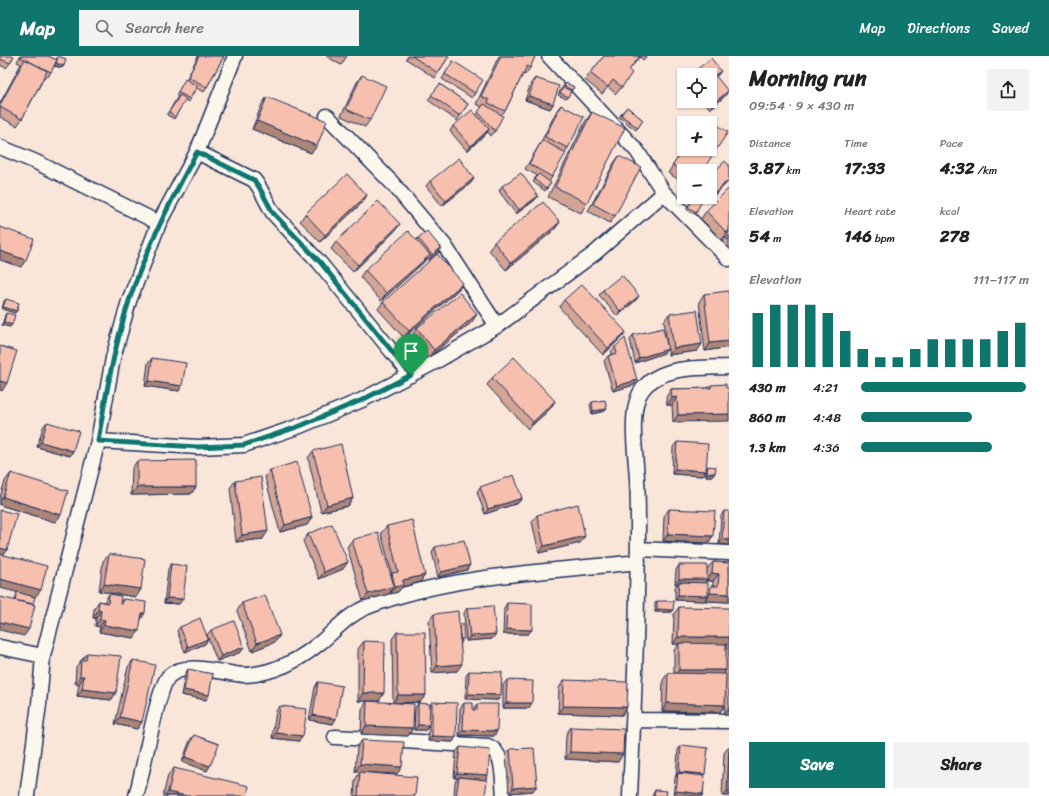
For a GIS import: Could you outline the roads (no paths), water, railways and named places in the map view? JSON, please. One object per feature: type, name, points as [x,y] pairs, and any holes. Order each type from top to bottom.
[{"type":"street","points":[[27,796],[39,704],[43,656],[98,441],[115,351],[129,301],[159,223],[197,152],[235,56]]},
{"type":"street","points":[[549,56],[637,151],[664,193],[729,259]]},
{"type":"street","points":[[327,116],[394,185],[445,246],[497,326]]},
{"type":"street","points":[[0,146],[36,162],[159,223]]},
{"type":"street","points":[[197,152],[254,180],[273,213],[320,262],[411,375]]},
{"type":"street","points":[[98,441],[198,447],[244,445],[300,426],[362,400],[411,375],[497,326],[595,253],[664,193]]},
{"type":"street","points":[[630,796],[634,720],[638,556],[638,487],[633,417],[641,391],[655,378],[678,371],[729,367]]},
{"type":"street","points":[[136,796],[158,704],[168,677],[180,669],[196,669],[246,675],[274,669],[297,658],[321,642],[342,621],[366,608],[390,599],[435,587],[638,556],[729,553]]},
{"type":"street","points":[[0,647],[43,656]]},
{"type":"street","points":[[634,720],[729,721]]},
{"type":"street","points":[[335,737],[488,746],[496,749],[500,757],[504,796]]}]
